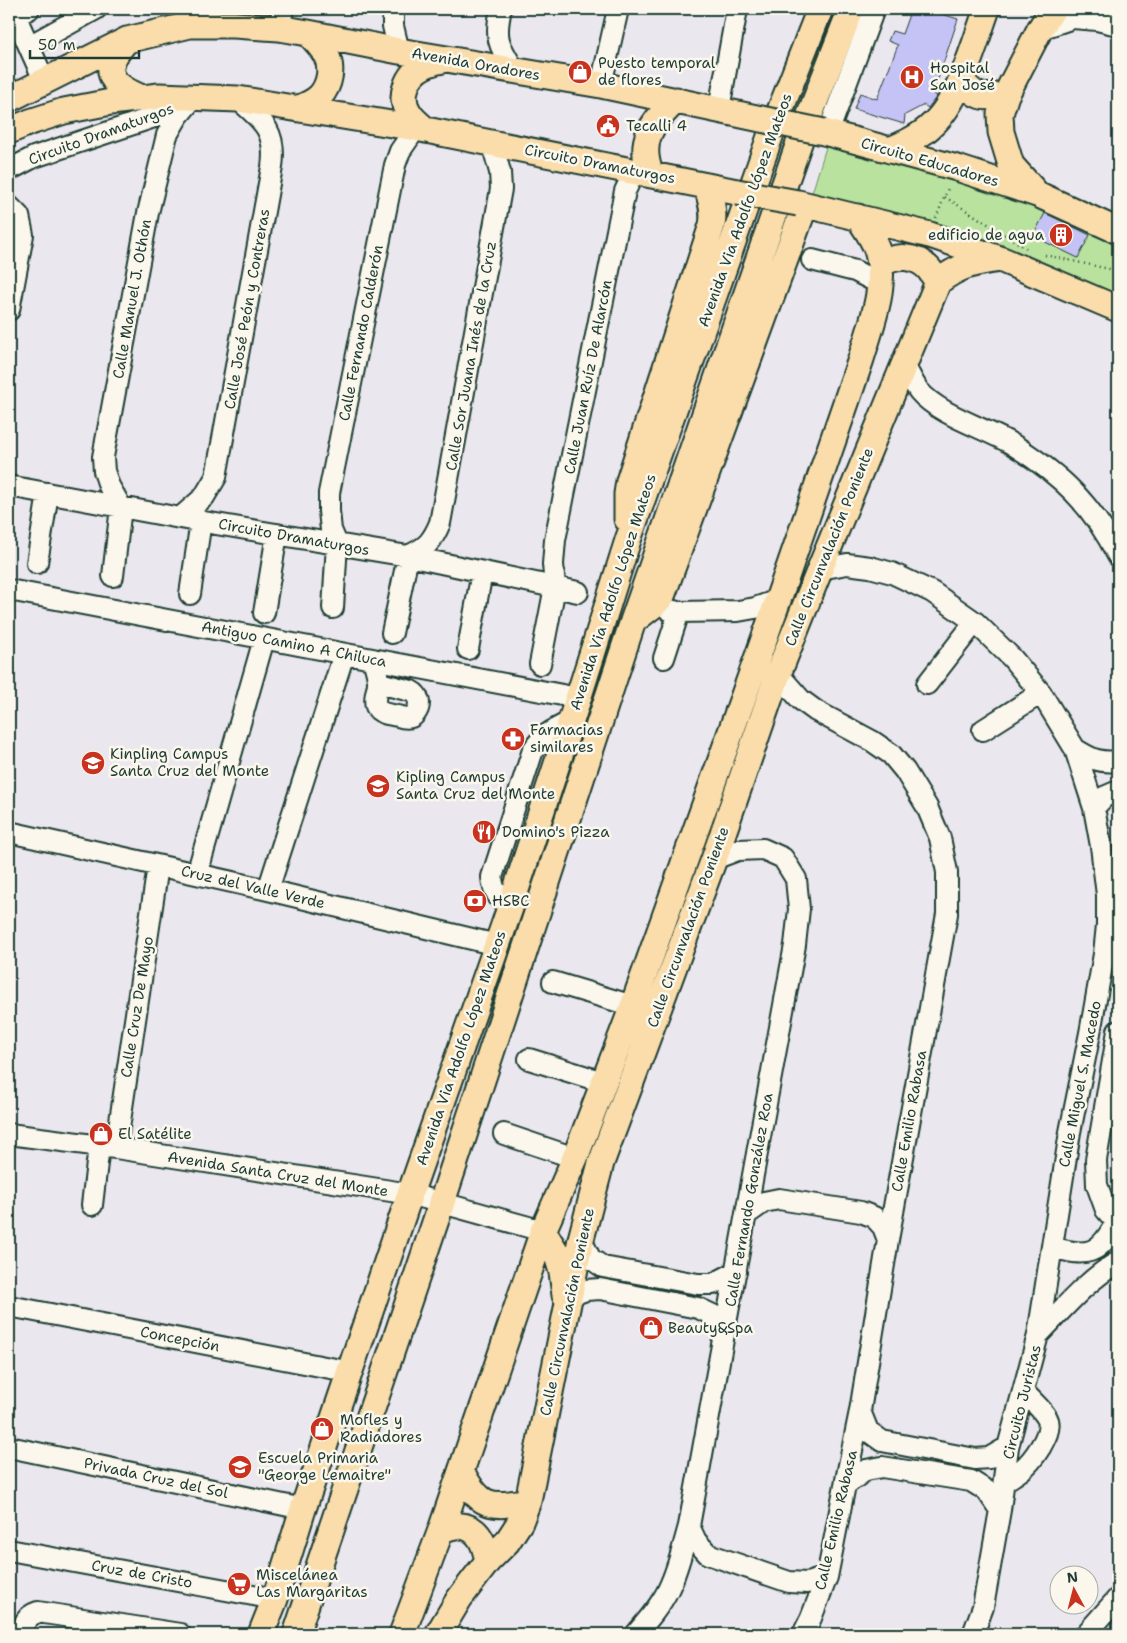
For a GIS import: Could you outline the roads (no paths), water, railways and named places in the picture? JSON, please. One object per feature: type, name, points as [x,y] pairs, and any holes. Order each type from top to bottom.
[{"type":"main road","name":"Avenida Via Adolfo López Mateos","points":[[262,1634],[410,1194],[510,908],[628,540],[772,131],[820,9]]},
{"type":"main road","name":"Avenida Via Adolfo López Mateos","points":[[296,1634],[417,1278],[633,622],[800,140],[851,9]]},
{"type":"main road","points":[[890,150],[916,138],[935,123],[961,80],[987,9]]},
{"type":"main road","name":"Avenida Oradores","points":[[9,99],[127,40],[187,17],[234,25],[282,18],[308,33],[400,51],[601,85],[826,132]]},
{"type":"main road","name":"Circuito Educadores","points":[[1037,194],[1011,165],[1000,132],[1000,114],[1006,95],[1046,19]]},
{"type":"main road","points":[[299,108],[311,103],[320,96],[330,76],[327,57],[320,45],[308,33]]},
{"type":"main road","points":[[127,40],[117,51],[113,59],[112,74],[118,86],[142,98]]},
{"type":"main road","points":[[421,129],[407,112],[404,100],[405,90],[415,72],[429,63],[447,59]]},
{"type":"main road","points":[[961,80],[971,92],[979,96],[1006,95]]},
{"type":"main road","name":"Circuito Dramaturgos","points":[[9,131],[64,111],[142,98],[159,96],[238,99],[421,129],[802,204],[930,235],[1000,259]]},
{"type":"main road","points":[[644,173],[649,131],[662,113],[676,100]]},
{"type":"main road","name":"Circuito Educadores","points":[[826,132],[956,168],[1037,194],[1118,231]]},
{"type":"main road","points":[[628,540],[627,494],[629,481],[712,225],[713,207],[707,186]]},
{"type":"main road","points":[[633,622],[662,596],[802,204]]},
{"type":"main road","name":"Calle Circunvalación Poniente","points":[[402,1634],[441,1530],[543,1231],[574,1158],[632,1006],[778,600],[860,359],[872,321],[880,274],[877,249],[858,217]]},
{"type":"main road","points":[[880,274],[893,258],[912,258],[930,269],[938,282],[951,272],[965,266],[980,261],[1000,259],[1116,308]]},
{"type":"main road","name":"Calle Circunvalación Poniente","points":[[441,1632],[459,1599],[488,1562],[507,1542],[520,1522],[528,1501],[581,1239],[601,1163],[714,859],[778,674],[938,282]]},
{"type":"main road","points":[[543,1231],[556,1252],[569,1302]]},
{"type":"main road","points":[[461,1471],[471,1490],[484,1501],[498,1505],[528,1501]]},
{"type":"main road","points":[[441,1530],[460,1526],[472,1529],[480,1537],[485,1547],[488,1562]]},
{"type":"street","points":[[29,9],[21,13],[18,19],[19,24],[44,80]]},
{"type":"street","points":[[29,46],[96,9]]},
{"type":"street","points":[[392,9],[393,26],[400,51]]},
{"type":"street","points":[[501,9],[497,32],[498,42],[514,70]]},
{"type":"street","points":[[601,85],[618,9]]},
{"type":"street","points":[[719,109],[737,9]]},
{"type":"street","points":[[826,132],[874,9]]},
{"type":"street","points":[[1046,19],[1073,18],[1097,20],[1118,25]]},
{"type":"street","name":"Circuito Dramaturgos","points":[[9,170],[34,157],[160,115],[194,97]]},
{"type":"street","name":"Calle Manuel J. Othón","points":[[121,507],[109,486],[104,471],[103,456],[148,213],[167,135],[178,116],[194,97]]},
{"type":"street","name":"Calle José Peón y Contreras","points":[[180,518],[204,498],[216,477],[272,168],[274,153],[264,122],[238,99]]},
{"type":"street","name":"Calle Fernando Calderón","points":[[337,544],[331,530],[329,493],[395,165],[400,151],[421,129]]},
{"type":"street","name":"Calle Sor Juana Inés de la Cruz","points":[[408,556],[424,548],[435,536],[440,523],[501,189],[500,172],[492,143]]},
{"type":"street","name":"Calle Juan Ruíz De Alarcón","points":[[540,664],[555,587],[553,564],[555,540],[625,191],[630,181],[644,173]]},
{"type":"street","points":[[9,206],[19,216],[23,235],[9,310]]},
{"type":"street","points":[[812,260],[855,271],[880,274]]},
{"type":"street","points":[[904,364],[920,392],[941,409],[1010,443],[1054,473],[1085,503],[1118,556]]},
{"type":"street","name":"Circuito Dramaturgos","points":[[9,486],[180,518],[408,556],[578,592]]},
{"type":"street","points":[[37,563],[48,493]]},
{"type":"street","points":[[113,576],[121,507]]},
{"type":"street","points":[[190,594],[201,521]]},
{"type":"street","points":[[264,613],[277,534]]},
{"type":"street","points":[[333,608],[337,544]]},
{"type":"street","points":[[392,634],[408,556]]},
{"type":"street","name":"Calle Miguel S. Macedo","points":[[820,569],[847,564],[870,567],[892,573],[932,592],[975,622],[1012,658],[1041,694],[1075,749],[1094,808],[1107,895],[1107,926],[1090,1033],[1070,1132],[1038,1335]]},
{"type":"street","points":[[468,649],[482,572]]},
{"type":"street","name":"Antiguo Camino A Chiluca","points":[[9,590],[373,659],[575,710]]},
{"type":"street","points":[[664,658],[674,611],[738,611],[755,608],[778,600]]},
{"type":"street","points":[[926,684],[975,622]]},
{"type":"street","points":[[197,874],[264,638]]},
{"type":"street","points":[[268,890],[344,654]]},
{"type":"street","points":[[373,659],[378,683]]},
{"type":"street","name":"Calle Emilio Rabasa","points":[[778,674],[801,700],[816,712],[872,741],[891,754],[928,807],[940,838],[947,872],[947,914],[888,1240],[860,1411],[827,1577],[803,1634]]},
{"type":"street","points":[[983,730],[1041,694]]},
{"type":"street","points":[[1075,749],[1091,759],[1107,762],[1118,761]]},
{"type":"street","points":[[1094,808],[1104,797],[1118,791]]},
{"type":"street","name":"Cruz del Valle Verde","points":[[9,832],[268,890],[497,945]]},
{"type":"street","name":"Calle Fernando González Roa","points":[[636,1634],[652,1615],[668,1589],[680,1558],[689,1526],[795,945],[799,909],[796,879],[782,858],[763,850],[738,850],[714,859]]},
{"type":"street","name":"Calle Cruz De Mayo","points":[[92,1205],[108,1147],[158,866]]},
{"type":"street","points":[[553,982],[632,1006]]},
{"type":"street","points":[[1052,1247],[1073,1253],[1088,1252],[1100,1246],[1110,1235],[1117,1223],[1106,1210],[1097,1185],[1096,1160],[1118,1031]]},
{"type":"street","points":[[529,1059],[603,1082]]},
{"type":"street","name":"Avenida Santa Cruz del Monte","points":[[9,1134],[108,1147],[410,1194],[543,1231]]},
{"type":"street","points":[[504,1134],[574,1158]]},
{"type":"street","points":[[747,1214],[764,1202],[779,1199],[861,1212],[874,1218],[883,1226],[888,1240]]},
{"type":"street","points":[[581,1239],[590,1258],[604,1267],[698,1284],[713,1284],[736,1272]]},
{"type":"street","name":"Circuito Juristas","points":[[973,1634],[983,1607],[1000,1510],[1008,1447],[1038,1335],[1073,1297],[1118,1262]]},
{"type":"street","points":[[569,1302],[586,1290],[600,1288],[698,1308],[713,1316],[724,1335]]},
{"type":"street","name":"Concepción","points":[[9,1306],[351,1372]]},
{"type":"street","points":[[1004,1482],[1021,1471],[1031,1460],[1048,1434],[1049,1425],[1047,1418],[1024,1392]]},
{"type":"street","points":[[860,1411],[868,1431],[882,1441],[975,1459],[989,1458],[1008,1447]]},
{"type":"street","name":"Privada Cruz del Sol","points":[[9,1447],[303,1509]]},
{"type":"street","points":[[845,1485],[866,1470],[882,1467],[971,1481],[987,1491],[1000,1510]]},
{"type":"street","points":[[689,1526],[696,1542],[708,1554],[789,1582],[807,1583],[827,1577]]},
{"type":"street","name":"Cruz de Cristo","points":[[9,1550],[275,1599]]},
{"type":"street","points":[[1086,1634],[1118,1598]]},
{"type":"street","points":[[983,1607],[986,1626],[990,1634]]},
{"type":"street","points":[[21,1634],[26,1618],[38,1612],[114,1629],[180,1634]]},
{"type":"place","name":"Puesto temporal de flores","points":[[580,72]]},
{"type":"place","name":"Hospital San José","points":[[912,77]]},
{"type":"place","name":"Tecalli 4","points":[[608,126]]},
{"type":"place","name":"edificio de agua","points":[[1061,235]]},
{"type":"place","name":"Farmacias similares","points":[[513,739]]},
{"type":"place","name":"Kinpling Campus Santa Cruz del Monte","points":[[93,763]]},
{"type":"place","name":"Kipling Campus Santa Cruz del Monte","points":[[378,786]]},
{"type":"place","name":"Domino's Pizza","points":[[484,832]]},
{"type":"place","name":"HSBC","points":[[475,901]]},
{"type":"place","name":"El Satélite","points":[[101,1134]]},
{"type":"place","name":"Beauty&Spa","points":[[651,1328]]},
{"type":"place","name":"Mofles y Radiadores","points":[[322,1429]]},
{"type":"place","name":"Escuela Primaria \"George Lemaitre\"","points":[[240,1467]]},
{"type":"place","name":"Miscelánea Las Margaritas","points":[[239,1584]]}]
